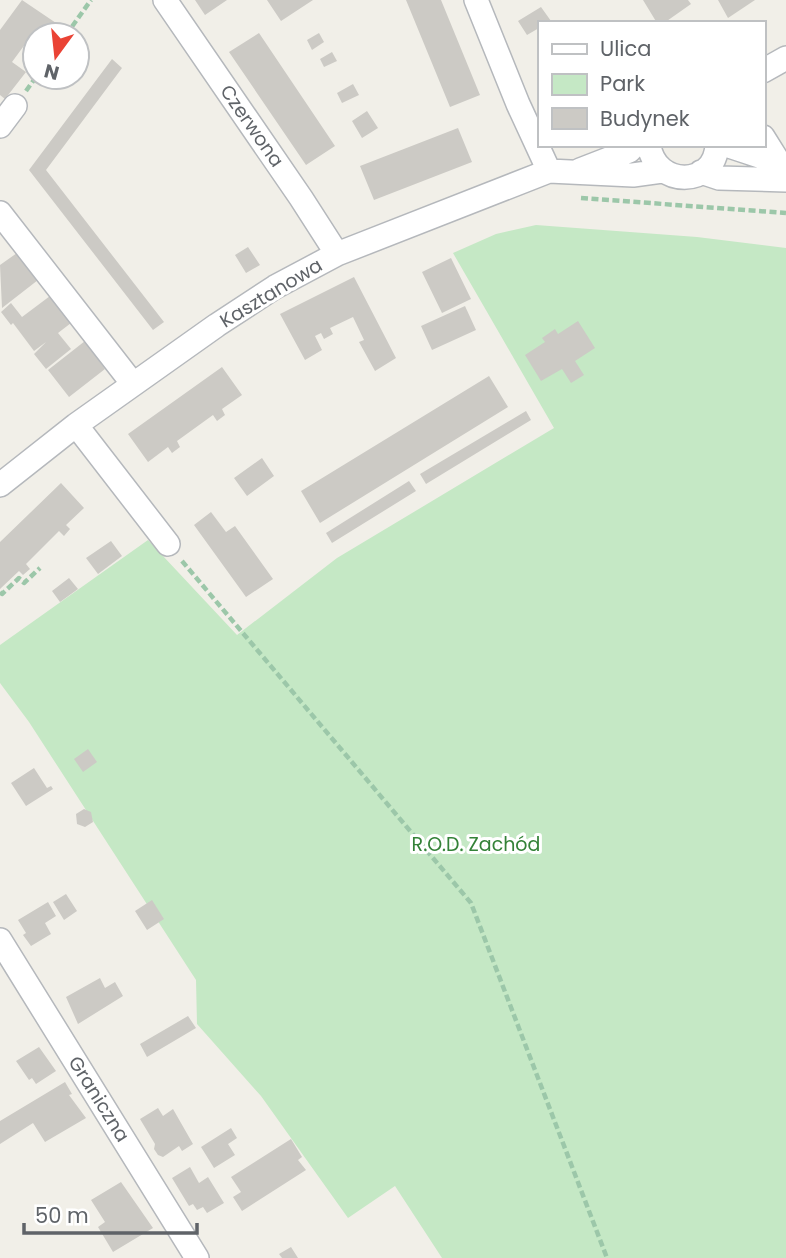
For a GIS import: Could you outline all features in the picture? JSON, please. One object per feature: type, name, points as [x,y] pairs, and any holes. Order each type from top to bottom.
[{"type":"street","name":"Czerwona","points":[[165,0],[302,198],[337,254]]},
{"type":"street","points":[[476,0],[518,104],[549,171]]},
{"type":"street","points":[[765,70],[786,58]]},
{"type":"street","points":[[0,126],[15,106]]},
{"type":"street","points":[[765,140],[783,169]]},
{"type":"street","name":"Kasztanowa","points":[[578,171],[633,147]]},
{"type":"street","points":[[650,147],[655,164],[662,171]]},
{"type":"street","points":[[701,172],[713,160],[716,147]]},
{"type":"street","points":[[730,147],[783,169]]},
{"type":"street","name":"Kasztanowa","points":[[0,485],[133,384],[275,287],[337,254],[549,171],[633,175],[662,171],[683,178],[701,172],[719,178],[783,169]]},
{"type":"street","points":[[0,213],[133,384]]},
{"type":"street","points":[[76,425],[168,544]]},
{"type":"street","name":"Graniczna","points":[[0,940],[197,1258]]},
{"type":"path","points":[[76,21],[91,0]]},
{"type":"path","points":[[579,198],[786,213]]},
{"type":"path","points":[[168,544],[471,903],[607,1258]]},
{"type":"path","points":[[0,592],[2,594],[19,578],[24,583],[40,568]]},
{"type":"green space","name":"R.O.D. Zachód","points":[[536,225],[697,237],[786,248],[786,1258],[442,1258],[395,1186],[348,1218],[261,1096],[197,1024],[196,980],[29,722],[0,683],[0,645],[148,540],[237,635],[337,558],[554,428],[453,253],[496,234]]},
{"type":"building","points":[[22,0],[53,21],[21,21],[21,50],[12,62],[21,68],[21,78],[5,99],[0,95],[0,30]]},
{"type":"building","points":[[195,0],[227,0],[205,15]]},
{"type":"building","points":[[267,0],[313,0],[281,21]]},
{"type":"building","points":[[406,0],[441,0],[480,95],[450,107]]},
{"type":"building","points":[[643,0],[688,0],[691,4],[667,21],[656,21]]},
{"type":"building","points":[[718,0],[755,0],[728,18]]},
{"type":"building","points":[[541,7],[551,21],[538,21],[538,29],[527,35],[518,21]]},
{"type":"building","points":[[259,33],[335,146],[306,165],[229,52]]},
{"type":"building","points":[[319,33],[324,42],[312,50],[307,40]]},
{"type":"building","points":[[332,52],[337,61],[324,67],[320,59]]},
{"type":"building","points":[[112,59],[122,68],[46,170],[164,322],[153,330],[29,170],[88,91],[91,91],[91,87]]},
{"type":"building","points":[[353,84],[359,95],[342,103],[337,93]]},
{"type":"building","points":[[367,111],[378,128],[362,138],[352,121]]},
{"type":"building","points":[[458,128],[472,162],[374,200],[360,166]]},
{"type":"building","points":[[248,247],[260,265],[246,273],[235,255]]},
{"type":"building","points":[[17,253],[38,280],[2,308],[0,265]]},
{"type":"building","points":[[451,258],[471,299],[442,313],[422,272]]},
{"type":"building","points":[[354,277],[396,358],[375,371],[359,342],[364,340],[353,317],[330,328],[333,334],[324,339],[321,333],[315,336],[322,350],[305,360],[280,314]]},
{"type":"building","points":[[50,296],[71,323],[58,333],[71,349],[46,369],[34,354],[46,342],[34,351],[1,312],[11,303],[22,317]]},
{"type":"building","points":[[465,306],[476,330],[432,350],[421,326]]},
{"type":"building","points":[[578,321],[595,348],[575,361],[584,375],[571,383],[562,369],[541,381],[525,355],[545,342],[542,338],[555,329],[558,334]]},
{"type":"building","points":[[85,341],[105,369],[69,397],[48,370]]},
{"type":"building","points":[[222,367],[242,395],[222,409],[225,415],[217,421],[213,415],[177,441],[180,447],[172,453],[168,447],[148,462],[128,434]]},
{"type":"building","points":[[489,376],[508,407],[320,523],[301,491]]},
{"type":"building","points":[[526,411],[531,420],[426,484],[420,474]]},
{"type":"building","points":[[262,458],[274,476],[247,496],[234,478]]},
{"type":"building","points":[[409,481],[416,491],[332,543],[326,533]]},
{"type":"building","points":[[61,483],[84,508],[66,525],[70,529],[64,536],[59,531],[26,564],[30,569],[23,575],[19,571],[0,589],[0,542]]},
{"type":"building","points":[[211,512],[226,532],[235,526],[273,579],[246,597],[194,525]]},
{"type":"building","points":[[111,541],[122,556],[98,574],[86,558]]},
{"type":"building","points":[[69,578],[78,589],[60,602],[52,591]]},
{"type":"building","points":[[88,749],[97,762],[83,772],[74,759]]},
{"type":"building","points":[[34,768],[47,788],[51,786],[53,789],[26,806],[11,783]]},
{"type":"building","points":[[84,809],[91,812],[93,822],[85,827],[77,824],[76,814]]},
{"type":"building","points":[[66,894],[77,911],[64,920],[53,902]]},
{"type":"building","points":[[152,900],[164,919],[147,930],[135,911]]},
{"type":"building","points":[[48,902],[56,916],[45,923],[51,934],[31,946],[23,935],[26,933],[18,920]]},
{"type":"building","points":[[100,978],[105,988],[115,982],[123,996],[78,1024],[66,997]]},
{"type":"building","points":[[188,1016],[196,1028],[147,1057],[140,1044]]},
{"type":"building","points":[[39,1047],[56,1071],[36,1084],[32,1078],[29,1080],[16,1061]]},
{"type":"building","points":[[65,1082],[72,1094],[69,1095],[86,1118],[45,1142],[33,1123],[0,1144],[0,1121]]},
{"type":"building","points":[[158,1108],[163,1116],[173,1109],[193,1144],[182,1151],[179,1146],[163,1157],[158,1155],[154,1149],[155,1144],[140,1119]]},
{"type":"building","points":[[231,1128],[237,1138],[228,1144],[235,1155],[214,1168],[201,1147]]},
{"type":"building","points":[[291,1139],[302,1157],[298,1160],[306,1170],[242,1211],[233,1197],[241,1192],[231,1177]]},
{"type":"building","points":[[190,1167],[199,1183],[208,1177],[224,1203],[207,1213],[203,1207],[197,1210],[193,1204],[189,1206],[172,1178]]},
{"type":"building","points":[[121,1182],[153,1228],[113,1252],[98,1227],[105,1222],[91,1200]]},
{"type":"building","points":[[291,1247],[298,1258],[282,1258],[279,1254]]}]
